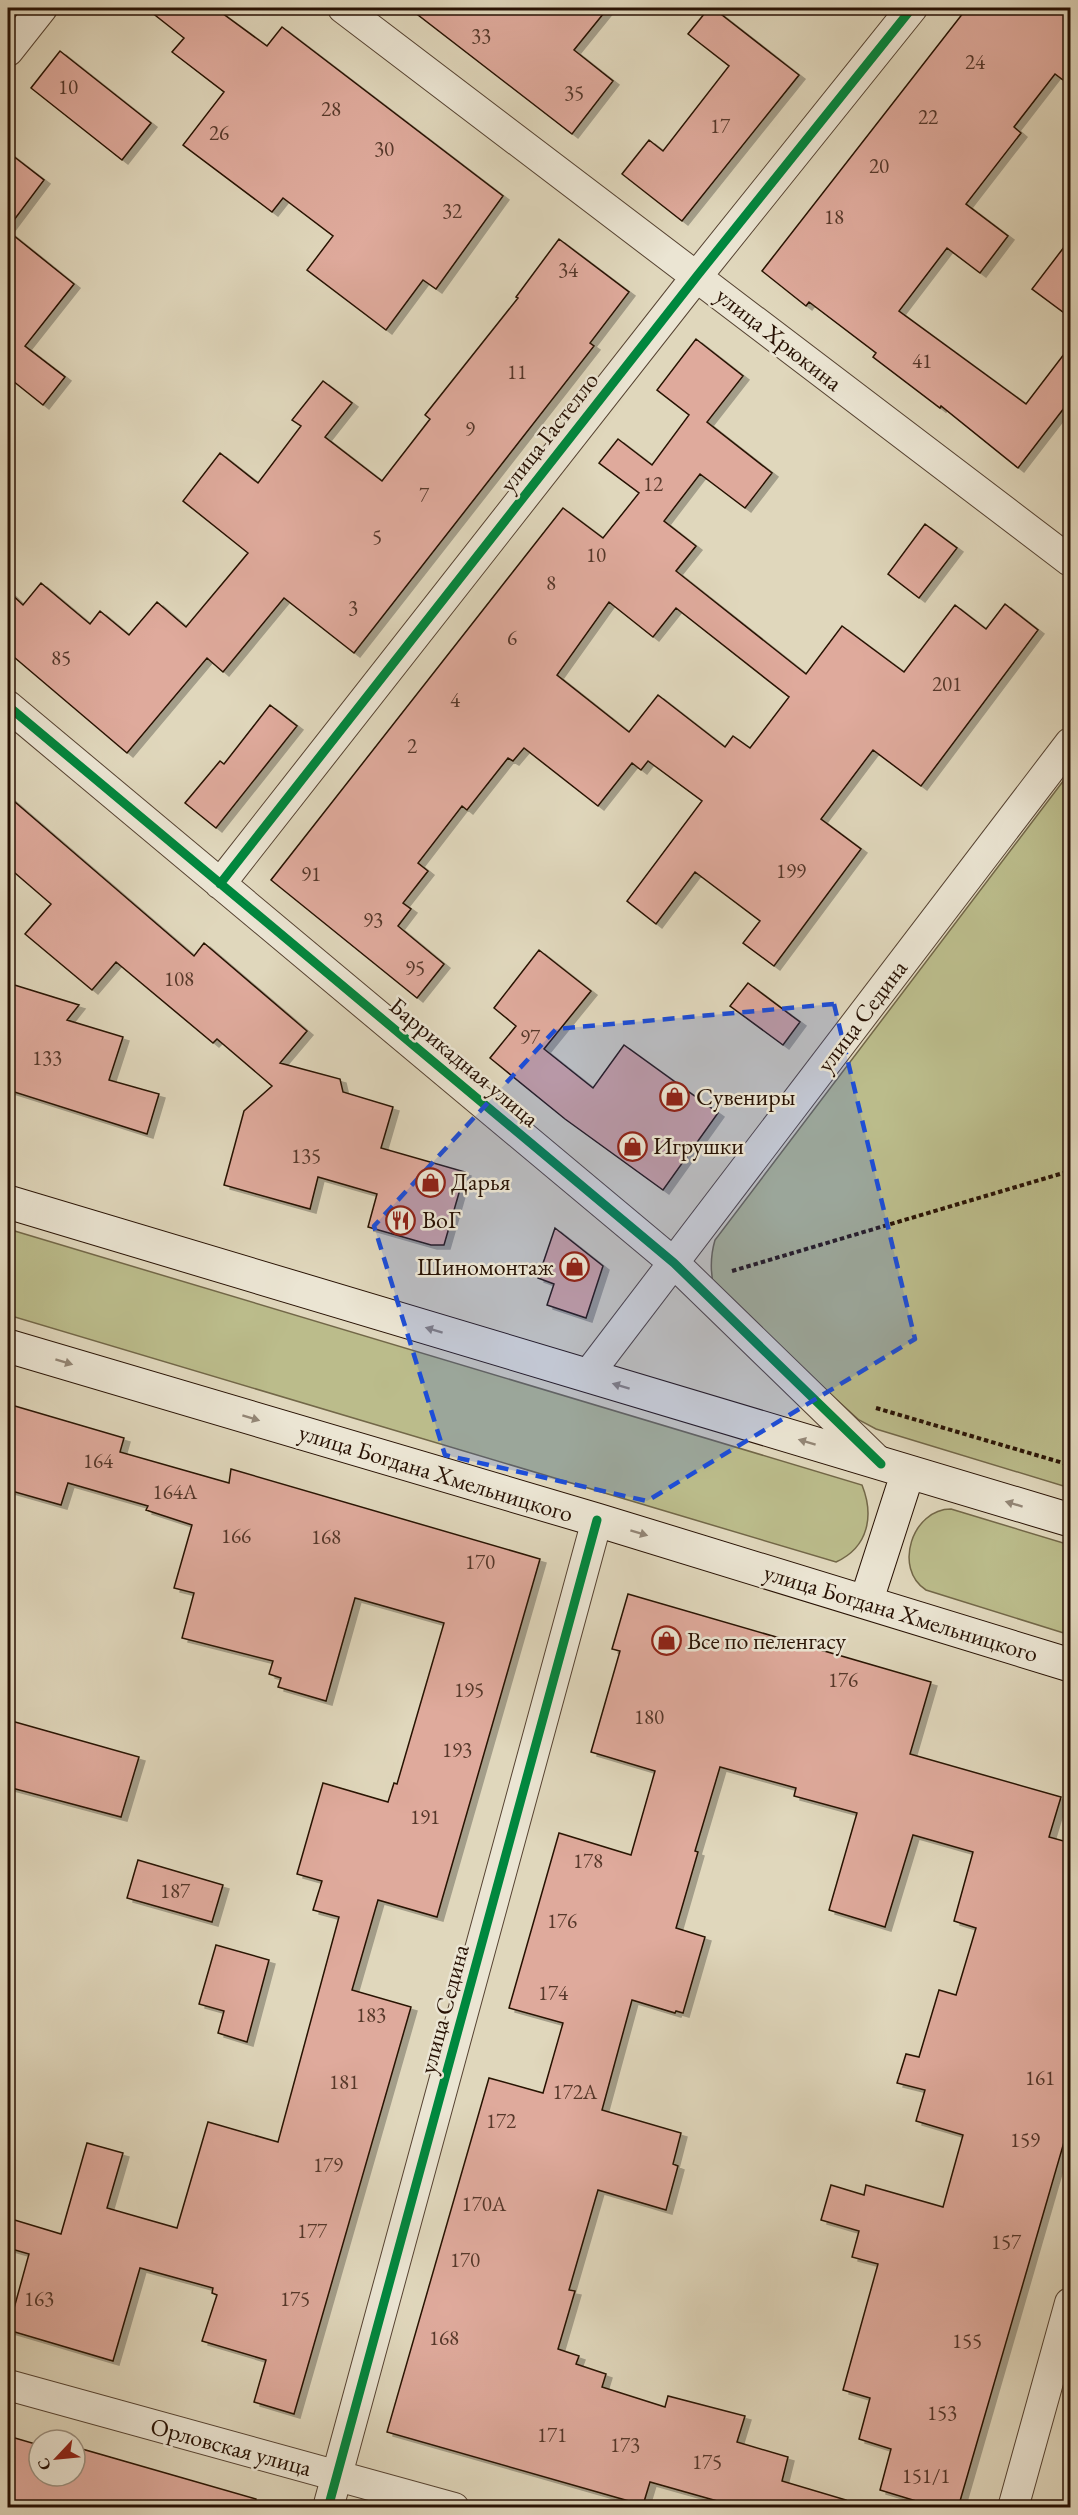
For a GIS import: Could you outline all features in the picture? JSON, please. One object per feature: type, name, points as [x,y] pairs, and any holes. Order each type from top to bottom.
[{"type":"main road","points":[[8,1202],[1071,1520]]},
{"type":"main road","name":"улица Богдана Хмельницкого","points":[[8,1346],[597,1520],[1071,1665]]},
{"type":"main road","points":[[866,1602],[895,1468]]},
{"type":"street","points":[[8,51],[42,8]]},
{"type":"street","name":"улица Хрюкина","points":[[343,8],[1071,561]]},
{"type":"street","name":"улица Гастелло","points":[[220,884],[697,276],[912,8]]},
{"type":"street","name":"Баррикадная улица","points":[[8,706],[683,1273],[895,1468]]},
{"type":"street","name":"улица Седина","points":[[587,1376],[683,1273],[1071,743]]},
{"type":"street","name":"улица Седина","points":[[328,2508],[597,1520]]},
{"type":"street","points":[[1013,2508],[1071,2303]]},
{"type":"street","name":"Орловская улица","points":[[8,2385],[454,2508]]},
{"type":"path","points":[[683,1273],[1071,1171]]},
{"type":"path","points":[[875,1407],[1071,1465]]},
{"type":"highlighted area","points":[[834,1004],[915,1339],[647,1501],[445,1455],[374,1226],[556,1029]]},
{"type":"green space","points":[[1070,772],[1070,1488],[876,1429],[859,1420],[714,1288],[711,1264],[715,1240]]},
{"type":"green space","points":[[8,1229],[862,1485],[868,1508],[866,1529],[856,1548],[836,1562],[8,1315]]},
{"type":"green space","points":[[951,1509],[1070,1545],[1070,1635],[926,1590],[916,1580],[910,1568],[909,1555],[917,1529],[937,1512]]},
{"type":"building","points":[[146,8],[215,8],[267,46],[282,27],[503,196],[436,289],[423,280],[386,330],[307,270],[333,236],[283,198],[272,212],[183,145],[224,92],[172,52],[184,38]]},
{"type":"building","points":[[409,8],[608,8],[574,50],[613,81],[572,134]]},
{"type":"building","points":[[709,8],[713,8],[799,75],[682,221],[622,174],[649,140],[663,151],[729,66],[688,34]]},
{"type":"building","points":[[967,8],[1071,8],[1071,86],[1055,74],[1014,127],[1021,133],[966,204],[1008,236],[980,273],[947,248],[899,311],[1026,404],[1071,345],[1071,399],[1018,468],[941,406],[940,408],[873,357],[876,353],[809,302],[806,306],[762,271]]},
{"type":"building","points":[[60,51],[151,123],[122,160],[31,88]]},
{"type":"building","points":[[8,152],[44,180],[8,228]]},
{"type":"building","points":[[8,231],[74,284],[25,346],[65,377],[43,405],[8,377]]},
{"type":"building","points":[[1071,238],[1071,318],[1032,289]]},
{"type":"building","points":[[559,239],[629,292],[590,343],[594,346],[354,653],[284,598],[223,672],[207,658],[127,753],[8,652],[8,591],[23,605],[41,583],[90,624],[100,611],[129,635],[157,602],[186,627],[248,553],[183,501],[220,453],[258,483],[301,426],[292,420],[323,381],[352,403],[325,437],[382,481],[430,419],[425,415],[518,298],[516,297]]},
{"type":"building","points":[[696,339],[743,376],[707,422],[772,473],[745,508],[700,474],[664,521],[696,546],[676,571],[806,674],[842,626],[904,672],[955,605],[986,629],[1005,604],[1038,630],[921,786],[873,750],[821,819],[861,849],[774,966],[743,943],[760,921],[695,872],[656,924],[627,901],[702,801],[648,761],[641,770],[632,763],[598,806],[524,748],[513,761],[508,758],[467,810],[462,806],[418,863],[428,871],[403,903],[411,909],[398,926],[444,964],[417,998],[271,880],[563,508],[603,538],[639,493],[599,463],[618,439],[652,465],[689,415],[657,390]],"holes":[[[609,602],[653,637],[676,608],[789,697],[750,748],[733,736],[725,747],[658,695],[629,732],[557,675]]]},
{"type":"building","points":[[925,524],[957,548],[919,598],[888,574]]},
{"type":"building","points":[[270,705],[297,726],[216,828],[185,803],[220,761],[224,764]]},
{"type":"building","points":[[8,796],[194,956],[204,943],[307,1031],[280,1063],[340,1079],[343,1092],[393,1107],[381,1148],[465,1172],[444,1245],[431,1245],[368,1227],[377,1194],[318,1177],[310,1209],[224,1185],[244,1111],[272,1086],[217,1039],[213,1043],[116,962],[92,990],[25,934],[51,904],[8,867]]},
{"type":"building","points":[[539,950],[591,991],[544,1049],[593,1088],[624,1045],[718,1113],[663,1190],[565,1119],[490,1058],[516,1026],[494,1008]]},
{"type":"building","points":[[8,983],[79,1005],[67,1020],[123,1037],[109,1080],[159,1094],[147,1134],[8,1090]]},
{"type":"building","points":[[748,983],[800,1022],[783,1045],[730,1006]]},
{"type":"building","points":[[555,1228],[603,1266],[586,1318],[547,1305],[554,1284],[538,1278]]},
{"type":"building","points":[[8,1404],[124,1438],[120,1452],[229,1483],[231,1469],[540,1559],[437,1917],[378,1900],[352,1990],[411,2007],[294,2414],[254,2402],[266,2360],[202,2341],[217,2295],[212,2293],[213,2288],[140,2268],[113,2361],[8,2330],[29,2254],[8,2248],[8,2218],[61,2234],[87,2143],[123,2153],[107,2208],[177,2228],[208,2122],[278,2142],[339,1917],[313,1910],[322,1881],[297,1874],[323,1783],[388,1802],[394,1783],[397,1784],[444,1623],[355,1598],[326,1701],[278,1687],[281,1678],[269,1674],[273,1661],[182,1638],[194,1593],[174,1588],[192,1525],[146,1510],[148,1506],[68,1483],[61,1505],[8,1490]]},
{"type":"building","points":[[628,1594],[931,1682],[910,1754],[1061,1797],[1049,1837],[1071,1843],[1071,2118],[958,2508],[939,2508],[880,2490],[891,2449],[859,2439],[870,2398],[843,2390],[878,2264],[852,2257],[859,2231],[821,2220],[831,2185],[864,2195],[866,2185],[943,2207],[963,2135],[916,2121],[925,2090],[897,2083],[906,2054],[919,2057],[939,1990],[956,1995],[976,1928],[954,1921],[973,1852],[913,1835],[885,1927],[829,1910],[857,1813],[794,1796],[796,1788],[720,1767],[695,1851],[698,1852],[676,1928],[705,1937],[683,2013],[676,2011],[675,2013],[632,2000],[602,2110],[681,2133],[673,2164],[678,2166],[666,2210],[598,2190],[569,2290],[575,2291],[558,2349],[579,2356],[576,2364],[606,2374],[602,2387],[665,2407],[668,2396],[745,2416],[737,2442],[788,2457],[782,2481],[846,2500],[844,2508],[742,2508],[650,2482],[643,2505],[387,2432],[489,2078],[543,2093],[563,2023],[509,2008],[559,1833],[631,1855],[655,1771],[591,1752],[620,1651],[612,1649]]},
{"type":"building","points":[[8,1720],[139,1757],[121,1817],[8,1787]]},
{"type":"building","points":[[138,1860],[223,1885],[212,1922],[127,1898]]},
{"type":"building","points":[[216,1945],[269,1960],[247,2042],[218,2033],[224,2011],[199,2004]]},
{"type":"building","points":[[8,2436],[27,2442],[27,2488],[87,2488],[87,2450],[256,2499],[254,2508],[8,2508]]},
{"type":"cycle path","points":[[220,884],[697,276],[912,8]]},
{"type":"cycle path","points":[[8,706],[674,1263],[881,1464]]},
{"type":"cycle path","points":[[328,2508],[597,1520]]},
{"type":"place","name":"Сувениры","points":[[675,1097]]},
{"type":"place","name":"Игрушки","points":[[632,1146]]},
{"type":"place","name":"Дарья","points":[[430,1182]]},
{"type":"place","name":"ВоГ","points":[[401,1220]]},
{"type":"place","name":"Шиномонтаж","points":[[575,1267]]},
{"type":"place","name":"Все по пеленгасу","points":[[666,1641]]}]
